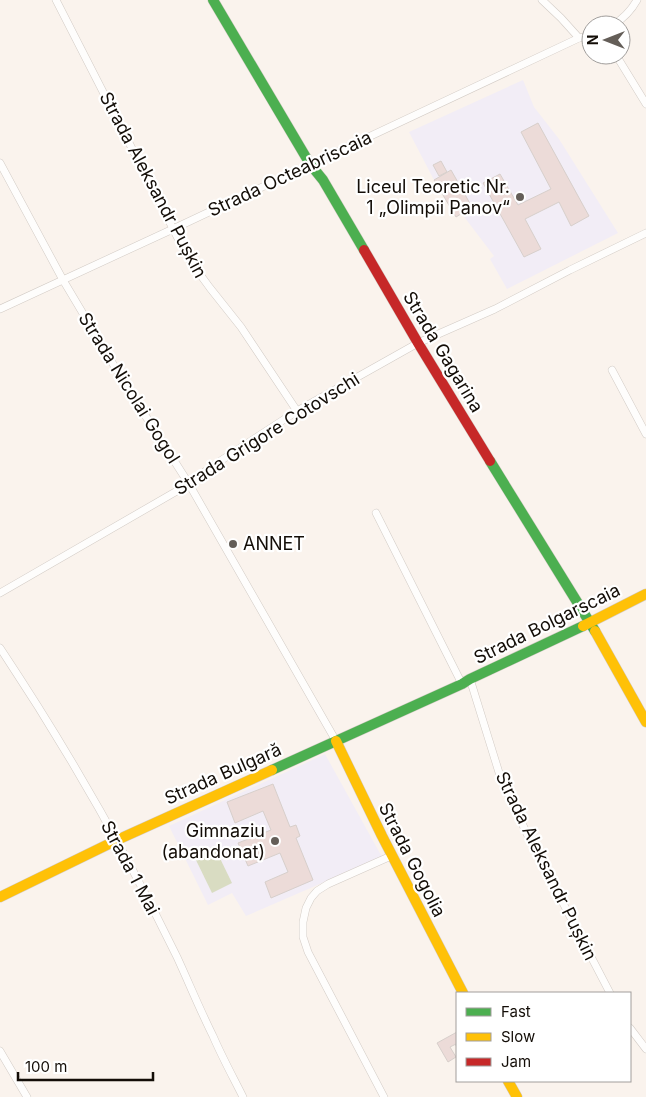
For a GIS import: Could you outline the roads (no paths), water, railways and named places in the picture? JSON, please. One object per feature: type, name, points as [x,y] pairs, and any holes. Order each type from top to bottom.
[{"type":"street","name":"Strada Aleksandr Pușkin","points":[[56,0],[173,229],[194,265],[241,327],[297,411]]},
{"type":"street","name":"Strada Gagarina","points":[[212,0],[310,164],[322,180],[418,343],[590,623],[646,722]]},
{"type":"street","points":[[542,0],[579,38]]},
{"type":"street","points":[[627,15],[637,0]]},
{"type":"street","name":"Strada Octeabriscaia","points":[[0,309],[579,38]]},
{"type":"street","points":[[622,65],[646,104]]},
{"type":"street","name":"Strada Nicolai Gogol","points":[[0,163],[63,280],[122,379],[189,484],[336,740]]},
{"type":"street","name":"Strada Grigore Cotovschi","points":[[0,593],[189,484],[211,467],[297,411],[418,343],[495,309],[646,233]]},
{"type":"street","points":[[612,370],[646,434]]},
{"type":"street","name":"Strada Aleksandr Pușkin","points":[[376,513],[466,681],[483,719],[501,779],[528,836],[609,992]]},
{"type":"street","name":"Strada Bolgarscaia","points":[[466,681],[590,623],[646,594]]},
{"type":"street","name":"Strada 1 Mai","points":[[0,648],[78,771],[117,840],[177,958],[212,1036],[243,1097]]},
{"type":"street","name":"Strada Bulgară","points":[[0,896],[117,840],[466,681]]},
{"type":"street","name":"Strada Gogolia","points":[[336,740],[391,856],[462,992]]},
{"type":"street","points":[[384,1097],[308,952],[303,937],[303,922],[306,908],[317,891],[328,884],[391,856]]},
{"type":"street","points":[[631,1029],[646,1049]]},
{"type":"street","points":[[0,1051],[27,1097]]},
{"type":"street","points":[[509,1082],[517,1097]]},
{"type":"place","name":"Liceul Teoretic Nr. 1 „Olimpii Panov“","points":[[520,197]]},
{"type":"place","name":"ANNET","points":[[233,544]]},
{"type":"place","name":"Gimnaziu (abandonat)","points":[[275,841]]}]
